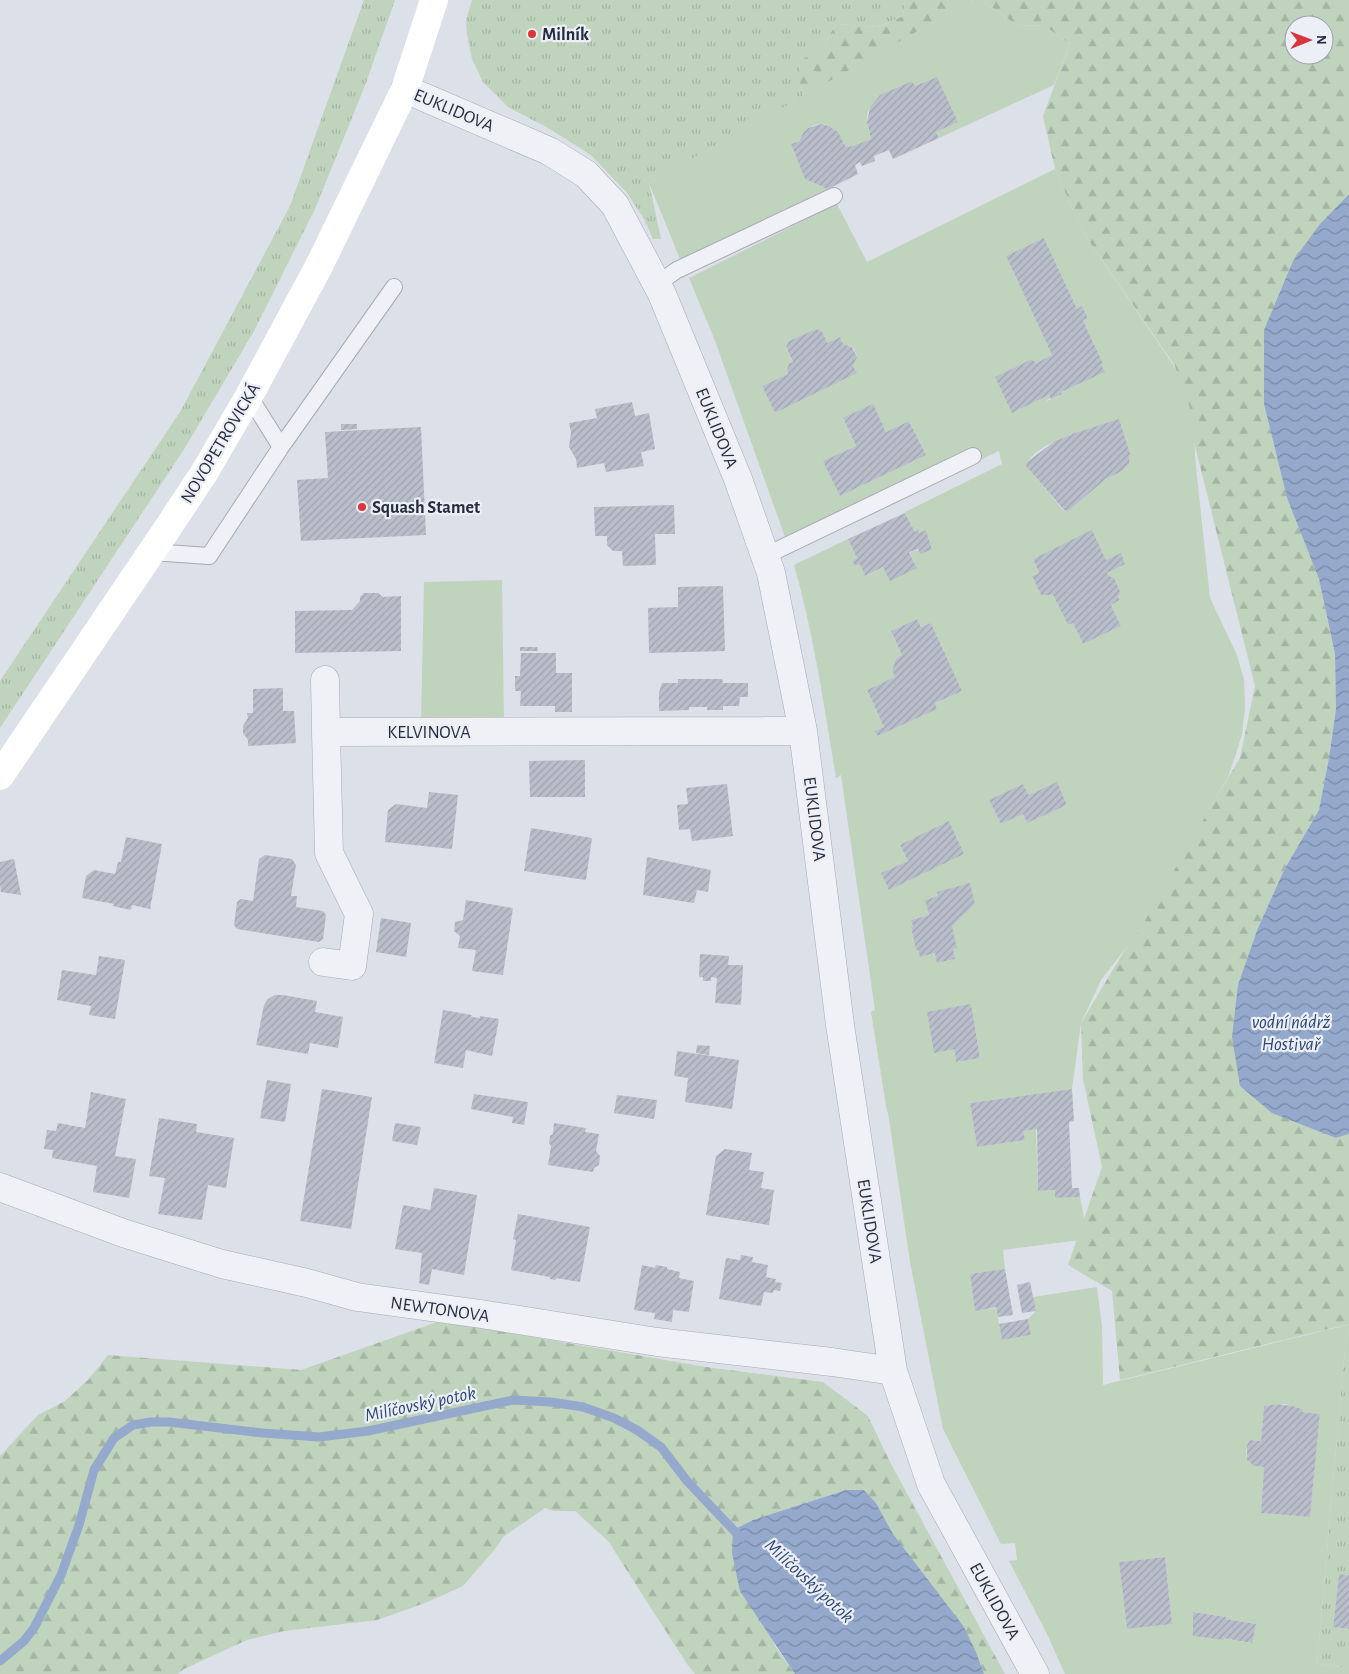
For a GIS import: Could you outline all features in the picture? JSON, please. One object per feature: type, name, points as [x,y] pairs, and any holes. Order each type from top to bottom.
[{"type":"main road","name":"NOVOPETROVICKÁ","points":[[0,776],[204,473],[249,396],[319,266],[405,89],[434,0]]},
{"type":"street","name":"EUKLIDOVA","points":[[405,89],[549,152],[586,174],[615,204],[657,284],[738,479],[771,573],[803,731],[840,1025],[893,1371],[931,1484],[1035,1674]]},
{"type":"street","points":[[323,962],[352,966],[359,914],[328,853],[325,680]]},
{"type":"street","name":"KELVINOVA","points":[[326,732],[803,731]]},
{"type":"street","name":"NEWTONOVA","points":[[0,1187],[123,1233],[222,1264],[307,1283],[357,1297],[481,1314],[657,1342],[893,1371]]},
{"type":"lane","points":[[657,284],[677,270],[834,196]]},
{"type":"lane","points":[[151,552],[209,556],[281,447],[394,287]]},
{"type":"lane","points":[[249,396],[281,447]]},
{"type":"lane","points":[[765,556],[973,456]]},
{"type":"green space","points":[[364,0],[395,0],[366,83],[315,209],[254,331],[183,451],[0,728],[0,681],[180,412],[290,206]]},
{"type":"green space","points":[[472,0],[905,0],[903,16],[878,27],[836,24],[822,49],[798,81],[804,96],[649,183],[661,239],[653,239],[644,219],[627,193],[591,155],[548,128],[508,107],[483,82],[472,59],[467,35],[466,20]]},
{"type":"green space","points":[[905,0],[973,0],[804,96],[798,81],[801,60],[822,49],[836,24],[879,27],[903,16]]},
{"type":"green space","points":[[973,0],[981,0],[1018,26],[1043,25],[1070,44],[1054,85],[939,138],[936,132],[958,122],[937,77],[915,86],[912,81],[889,91],[875,101],[867,114],[871,139],[854,146],[846,147],[836,131],[827,125],[821,124],[808,128],[798,141],[791,144],[805,179],[828,189],[680,259],[649,183]]},
{"type":"green space","points":[[981,0],[1349,0],[1349,194],[1320,224],[1264,330],[1264,404],[1287,498],[1319,579],[1335,654],[1336,709],[1319,810],[1284,870],[1258,928],[1336,1138],[1349,1134],[1349,1324],[1120,1380],[1112,1291],[1068,1265],[1102,1167],[1083,1079],[1081,1023],[1240,758],[1255,686],[1175,366],[1082,231],[1055,169],[1043,116],[1070,44],[1043,25],[1018,26]]},
{"type":"green space","points":[[1055,169],[1082,231],[1174,366],[1187,396],[1193,423],[1210,598],[1237,655],[1244,680],[1245,708],[1242,734],[1228,777],[1139,931],[1101,980],[1081,1023],[1072,1089],[970,1103],[977,1147],[1024,1140],[1023,1131],[1036,1129],[1038,1191],[1055,1190],[1056,1198],[1080,1197],[1088,1239],[1003,1250],[1005,1269],[970,1275],[975,1310],[996,1308],[1002,1340],[1031,1335],[1028,1319],[1036,1311],[1033,1297],[1097,1287],[1102,1326],[1103,1385],[1347,1325],[1317,1664],[1349,1668],[1349,1674],[1065,1674],[1047,1634],[1009,1561],[1017,1560],[1015,1543],[1001,1544],[943,1429],[910,1262],[871,1012],[875,1010],[841,775],[836,778],[813,644],[794,565],[848,539],[857,558],[852,561],[855,566],[860,564],[866,576],[883,567],[917,568],[910,552],[918,550],[920,554],[932,550],[926,531],[915,532],[905,512],[1002,464],[999,451],[790,551],[714,338],[689,278],[837,204],[867,262]],"holes":[[[1044,238],[1077,309],[1082,306],[1088,317],[1083,320],[1103,364],[1101,365],[1104,372],[1061,392],[1062,394],[1047,401],[1051,398],[1049,395],[1012,412],[995,377],[1032,359],[1036,363],[1052,355],[1006,256]],[[816,329],[822,331],[827,343],[840,337],[843,344],[853,347],[857,356],[853,366],[857,373],[775,413],[762,386],[788,374],[789,363],[793,362],[786,348],[789,341]],[[872,405],[886,432],[909,421],[926,455],[840,496],[824,461],[856,446],[843,419]],[[1119,420],[1130,453],[1129,464],[1122,471],[1106,479],[1068,511],[1063,510],[1026,466],[1031,457],[1040,450],[1053,442]],[[1092,531],[1106,560],[1121,554],[1125,563],[1107,573],[1114,578],[1120,591],[1118,597],[1120,600],[1111,605],[1121,626],[1083,644],[1073,623],[1068,625],[1053,595],[1041,595],[1032,576],[1039,573],[1033,559]],[[917,619],[921,627],[931,623],[962,691],[935,703],[937,709],[878,736],[874,731],[884,727],[867,690],[895,677],[892,671],[896,659],[902,655],[891,631]],[[1057,783],[1067,805],[1027,823],[1023,814],[1001,824],[989,800],[1023,784],[1029,795]],[[949,822],[964,854],[889,889],[881,873],[908,861],[900,845]],[[970,884],[975,904],[952,926],[957,948],[953,949],[955,959],[938,963],[935,953],[920,957],[918,950],[916,950],[911,920],[929,915],[926,900],[938,896],[937,892]],[[971,1004],[980,1058],[956,1062],[954,1049]],[[1285,1404],[1301,1409],[1302,1412],[1320,1414],[1310,1517],[1261,1513],[1264,1467],[1254,1466],[1247,1460],[1246,1452],[1249,1440],[1261,1441],[1264,1406]],[[1165,1557],[1172,1624],[1127,1629],[1119,1562]],[[1193,1612],[1256,1624],[1251,1643],[1223,1638],[1223,1640],[1193,1636]]]},
{"type":"green space","points":[[502,580],[504,721],[421,721],[424,582]]},
{"type":"green space","points":[[440,1321],[706,1367],[823,1382],[868,1416],[890,1462],[1005,1674],[984,1674],[976,1652],[893,1534],[876,1503],[864,1490],[846,1490],[753,1520],[733,1530],[775,1646],[795,1674],[695,1674],[608,1541],[575,1511],[554,1511],[545,1508],[503,1537],[496,1548],[463,1586],[425,1603],[377,1620],[284,1631],[247,1640],[184,1669],[178,1674],[0,1674],[0,1456],[38,1415],[65,1401],[88,1380],[108,1355],[301,1370]]},
{"type":"green space","points":[[1349,1324],[1349,1575],[1339,1574],[1333,1627],[1349,1629],[1349,1668],[1317,1664],[1347,1325]]},
{"type":"water","name":"vodní nádrž Hostivař","points":[[1349,194],[1349,1134],[1336,1138],[1272,1113],[1240,1086],[1232,1037],[1238,985],[1258,928],[1284,870],[1319,810],[1336,709],[1335,654],[1319,579],[1287,498],[1264,404],[1264,330],[1293,261],[1320,224]]},
{"type":"water","points":[[846,1490],[864,1490],[876,1503],[893,1534],[964,1627],[984,1674],[795,1674],[740,1591],[732,1553],[733,1530],[753,1520]]},
{"type":"building","points":[[937,77],[958,122],[936,132],[939,138],[893,159],[889,150],[874,156],[875,161],[862,166],[860,162],[855,165],[858,174],[828,189],[805,179],[791,144],[799,141],[808,128],[821,124],[829,126],[838,132],[846,147],[871,139],[867,122],[870,107],[880,95],[912,81],[915,86]]},
{"type":"building","points":[[1044,238],[1077,309],[1082,306],[1088,318],[1083,320],[1105,372],[1061,392],[1062,394],[1051,399],[1049,395],[1012,413],[995,377],[1032,359],[1036,363],[1052,355],[1006,256]]},
{"type":"building","points":[[816,329],[822,331],[827,343],[840,337],[843,344],[852,347],[857,357],[853,366],[857,373],[775,413],[762,386],[788,374],[789,363],[793,362],[786,347],[789,341]]},
{"type":"building","points":[[632,402],[635,416],[649,413],[655,449],[641,452],[644,466],[606,472],[604,463],[577,468],[576,459],[569,447],[571,432],[569,423],[597,418],[595,409]]},
{"type":"building","points":[[873,404],[886,432],[909,421],[926,455],[840,496],[823,461],[856,446],[843,418]]},
{"type":"building","points":[[1119,419],[1130,453],[1129,464],[1122,471],[1106,479],[1068,511],[1064,510],[1026,466],[1027,462],[1055,441]]},
{"type":"building","points":[[341,424],[357,424],[357,429],[341,430]]},
{"type":"building","name":"Squash Stamet","points":[[421,427],[426,535],[301,541],[297,480],[328,478],[325,432]]},
{"type":"building","points":[[674,505],[675,534],[655,534],[656,565],[623,566],[622,551],[613,551],[607,545],[607,536],[595,536],[594,507]]},
{"type":"building","points":[[905,513],[915,532],[918,530],[919,533],[926,530],[932,550],[920,554],[918,549],[909,552],[917,568],[890,581],[883,567],[865,576],[860,564],[855,566],[852,561],[857,558],[848,539]]},
{"type":"building","points":[[1092,530],[1106,560],[1121,553],[1125,564],[1107,573],[1114,578],[1120,591],[1118,597],[1120,600],[1111,605],[1121,626],[1083,644],[1073,623],[1068,625],[1053,595],[1041,595],[1032,576],[1039,573],[1033,559]]},
{"type":"building","points":[[723,586],[725,651],[649,653],[648,608],[678,607],[678,587]]},
{"type":"building","points":[[364,593],[378,593],[383,597],[401,596],[401,651],[295,653],[295,611],[352,610]]},
{"type":"building","points":[[917,619],[921,627],[931,623],[962,691],[935,703],[937,709],[878,736],[874,731],[884,727],[867,690],[895,677],[892,671],[896,659],[902,655],[891,631]]},
{"type":"building","points":[[520,647],[537,647],[538,651],[520,651]]},
{"type":"building","points":[[521,653],[556,653],[556,673],[572,673],[572,712],[555,712],[555,706],[520,706],[521,691],[515,691],[515,676],[520,676]]},
{"type":"building","points":[[678,679],[722,679],[723,683],[748,683],[748,697],[740,697],[739,706],[723,706],[723,710],[707,710],[707,707],[689,707],[689,710],[659,711],[659,693],[662,683],[678,683]]},
{"type":"building","points":[[283,688],[283,711],[294,711],[296,743],[248,746],[248,740],[243,733],[243,726],[248,718],[247,713],[253,713],[253,689]]},
{"type":"building","points":[[585,760],[585,797],[530,797],[529,761]]},
{"type":"building","points":[[1057,782],[1067,805],[1027,823],[1023,814],[1001,824],[989,800],[1023,784],[1029,795]]},
{"type":"building","points":[[727,784],[733,836],[692,841],[690,829],[679,830],[677,805],[688,804],[686,788]]},
{"type":"building","points":[[429,792],[458,795],[452,849],[385,842],[388,810],[396,804],[427,808]]},
{"type":"building","points":[[949,821],[964,854],[889,890],[881,873],[908,861],[900,845]]},
{"type":"building","points":[[531,828],[592,838],[586,880],[524,871]]},
{"type":"building","points":[[126,837],[162,844],[150,909],[132,905],[131,910],[113,906],[114,904],[82,898],[86,876],[94,870],[115,874],[118,862],[121,862]]},
{"type":"building","points":[[265,855],[292,859],[296,865],[291,896],[297,896],[296,907],[323,911],[326,915],[323,939],[319,942],[237,929],[234,925],[237,902],[241,899],[253,901],[259,859]]},
{"type":"building","points":[[647,857],[711,870],[708,892],[697,890],[694,903],[643,895]]},
{"type":"building","points":[[14,859],[21,895],[1,892],[0,862]]},
{"type":"building","points":[[970,883],[975,904],[952,926],[957,948],[953,949],[955,959],[937,963],[935,953],[920,957],[918,950],[916,950],[911,920],[929,915],[925,900],[938,896],[937,892]]},
{"type":"building","points":[[466,900],[513,908],[503,975],[472,971],[476,950],[458,948],[460,936],[454,931],[455,922],[463,920]]},
{"type":"building","points":[[381,918],[411,923],[406,957],[376,952]]},
{"type":"building","points":[[700,954],[729,956],[728,965],[743,965],[741,1005],[715,1003],[717,978],[711,977],[711,981],[703,981],[703,977],[699,977]]},
{"type":"building","points":[[99,956],[125,960],[115,1019],[89,1015],[91,1006],[57,1000],[62,970],[96,975]]},
{"type":"building","points":[[275,995],[317,1001],[315,1012],[343,1017],[338,1048],[310,1043],[308,1054],[256,1045],[264,1005],[268,999]]},
{"type":"building","points":[[971,1004],[980,1058],[956,1062],[954,1049],[934,1053],[927,1012]]},
{"type":"building","points":[[443,1010],[472,1015],[471,1017],[480,1018],[480,1016],[499,1019],[492,1056],[466,1050],[463,1068],[434,1063]]},
{"type":"building","points":[[697,1045],[710,1046],[709,1055],[696,1053]]},
{"type":"building","points":[[677,1051],[739,1060],[732,1109],[685,1102],[688,1078],[674,1076]]},
{"type":"building","points":[[267,1080],[291,1084],[285,1122],[260,1118]]},
{"type":"building","points":[[322,1089],[372,1097],[351,1229],[300,1221]]},
{"type":"building","points":[[1072,1089],[1074,1121],[1069,1122],[1072,1188],[1079,1188],[1080,1197],[1055,1198],[1055,1190],[1038,1191],[1037,1129],[1023,1131],[1025,1140],[977,1147],[970,1103]]},
{"type":"building","points":[[91,1092],[126,1099],[115,1156],[136,1159],[129,1198],[93,1192],[97,1166],[52,1158],[53,1150],[44,1149],[47,1130],[56,1131],[58,1123],[85,1128]]},
{"type":"building","points":[[474,1094],[528,1102],[524,1125],[512,1123],[513,1117],[471,1109]]},
{"type":"building","points":[[617,1095],[657,1100],[654,1119],[614,1113]]},
{"type":"building","points":[[159,1118],[197,1124],[196,1132],[234,1138],[226,1188],[208,1185],[202,1220],[158,1214],[165,1178],[149,1176]]},
{"type":"building","points":[[395,1123],[421,1127],[417,1145],[392,1141]]},
{"type":"building","points":[[554,1123],[586,1128],[585,1132],[599,1134],[596,1151],[600,1156],[599,1165],[594,1168],[593,1172],[548,1165],[551,1146],[549,1143],[550,1136],[553,1134]]},
{"type":"building","points":[[725,1149],[752,1153],[749,1170],[764,1172],[761,1188],[774,1190],[769,1225],[706,1215],[716,1156]]},
{"type":"building","points":[[434,1188],[477,1195],[464,1275],[432,1269],[429,1285],[419,1283],[422,1253],[395,1249],[403,1205],[430,1210]]},
{"type":"building","points":[[518,1214],[590,1227],[580,1282],[556,1278],[556,1280],[550,1279],[550,1277],[511,1270],[516,1240],[513,1239]]},
{"type":"building","points":[[741,1255],[753,1257],[752,1262],[768,1265],[766,1277],[776,1279],[775,1282],[782,1283],[780,1291],[774,1290],[773,1293],[764,1292],[761,1306],[719,1299],[726,1258],[740,1260]]},
{"type":"building","points":[[642,1265],[655,1268],[656,1265],[667,1267],[667,1269],[680,1272],[679,1278],[694,1281],[689,1312],[673,1310],[672,1322],[654,1319],[655,1313],[634,1310]]},
{"type":"building","points":[[1005,1269],[1013,1315],[998,1317],[996,1307],[975,1311],[970,1274]]},
{"type":"building","points":[[1030,1282],[1036,1311],[1022,1313],[1017,1285]]},
{"type":"building","points":[[1028,1319],[1031,1335],[1002,1340],[999,1324]]},
{"type":"building","points":[[1277,1404],[1302,1409],[1302,1412],[1320,1414],[1310,1517],[1261,1513],[1264,1467],[1254,1466],[1247,1460],[1247,1446],[1249,1440],[1261,1441],[1264,1406]]},
{"type":"building","points":[[1165,1557],[1172,1624],[1127,1629],[1119,1562]]},
{"type":"building","points":[[1339,1574],[1349,1575],[1349,1629],[1333,1627]]},
{"type":"building","points":[[1193,1612],[1256,1624],[1252,1643],[1223,1638],[1223,1640],[1193,1636]]},
{"type":"waterway","name":"Milíčovský potok","points":[[0,1661],[24,1641],[34,1628],[61,1575],[79,1525],[94,1470],[114,1438],[133,1425],[151,1422],[169,1422],[263,1433],[319,1437],[368,1431],[513,1400],[551,1402],[583,1407],[614,1418],[637,1430],[661,1447],[687,1481],[741,1538]]},
{"type":"place","name":"Milník","points":[[532,34]]},
{"type":"place","name":"Squash Stamet","points":[[362,507]]}]
